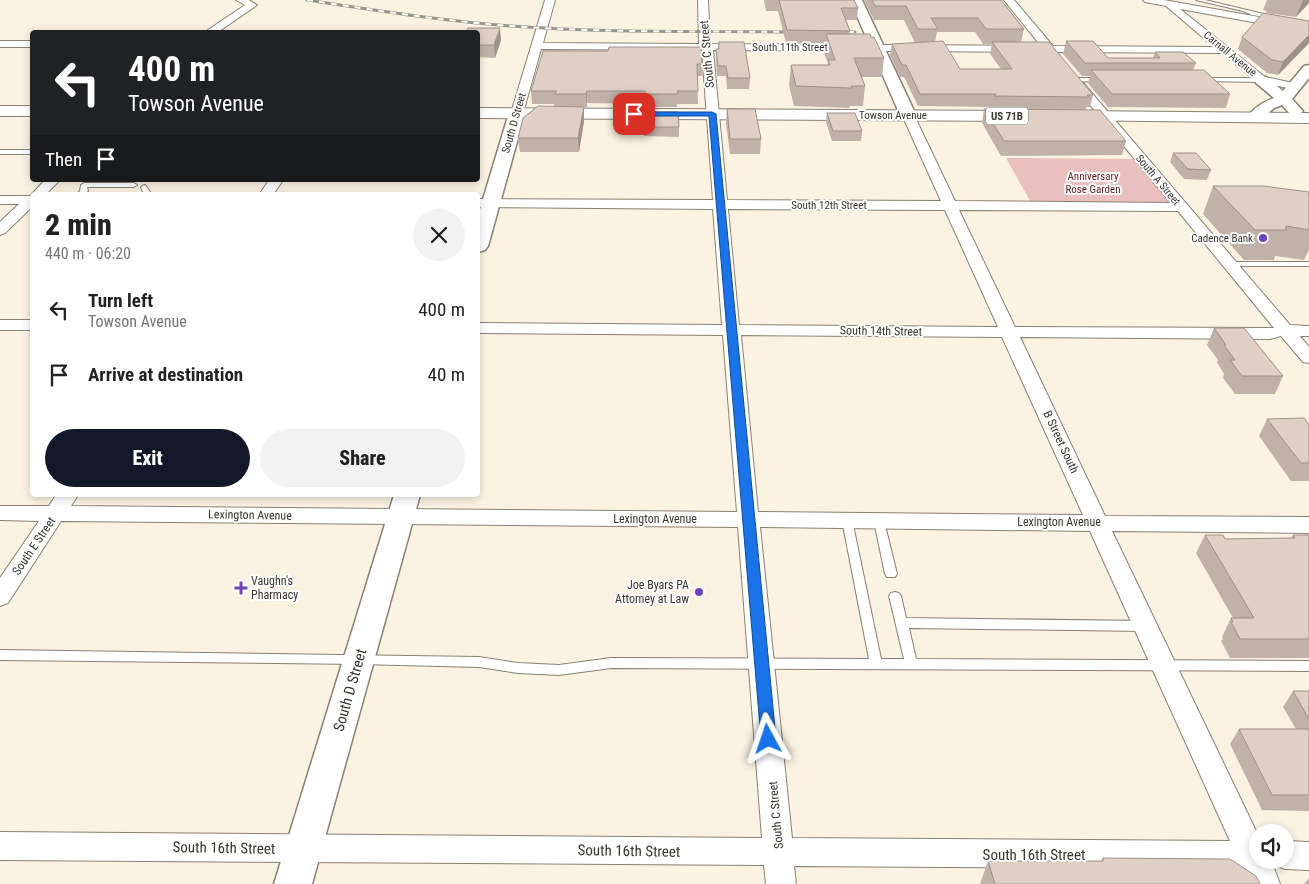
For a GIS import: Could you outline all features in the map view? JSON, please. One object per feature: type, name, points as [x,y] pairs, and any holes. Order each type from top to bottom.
[{"type":"main road","points":[[0,111],[30,111]]},
{"type":"main road","name":"Towson Avenue","points":[[480,113],[1036,116]]},
{"type":"main road","points":[[1056,116],[1255,117],[1306,122]]},
{"type":"street","points":[[215,30],[252,5],[241,0]]},
{"type":"street","name":"South D Street","points":[[480,232],[484,203],[518,113],[550,0]]},
{"type":"street","name":"South C Street","points":[[703,0],[704,43],[708,51],[712,114],[781,884]]},
{"type":"street","name":"B Street South","points":[[856,0],[1146,626],[1249,842]]},
{"type":"street","name":"South A Street","points":[[1009,0],[1309,358]]},
{"type":"street","points":[[1148,0],[1309,30]]},
{"type":"street","name":"Carnall Avenue","points":[[1166,2],[1261,80],[1294,86]]},
{"type":"street","points":[[0,44],[30,44]]},
{"type":"street","name":"South 11th Street","points":[[536,46],[1224,50]]},
{"type":"street","points":[[1255,117],[1269,105],[1284,99],[1309,69]]},
{"type":"street","points":[[1261,80],[1284,99],[1306,122]]},
{"type":"street","points":[[41,192],[51,182]]},
{"type":"street","points":[[0,200],[30,199]]},
{"type":"street","points":[[0,230],[30,203]]},
{"type":"street","name":"South 12th Street","points":[[484,203],[1181,207]]},
{"type":"street","points":[[0,325],[30,325]]},
{"type":"street","name":"South 14th Street","points":[[480,328],[1270,334],[1285,330],[1309,331]]},
{"type":"street","name":"South E Street","points":[[0,597],[66,497]]},
{"type":"street","name":"South D Street","points":[[293,884],[404,506]]},
{"type":"street","name":"Lexington Avenue","points":[[0,513],[55,514],[404,506],[748,520],[1309,525]]},
{"type":"street","name":"South 16th Street","points":[[0,846],[1249,855]]},
{"type":"street","points":[[1294,855],[1309,856]]},
{"type":"street","name":"B Street South","points":[[1260,869],[1265,884]]},
{"type":"lane","points":[[1198,0],[1245,10],[1252,14],[1309,22]]},
{"type":"lane","points":[[1075,80],[1114,80]]},
{"type":"lane","points":[[1191,80],[1261,80]]},
{"type":"lane","points":[[0,152],[30,152]]},
{"type":"lane","points":[[83,192],[84,185],[134,185]]},
{"type":"lane","points":[[144,187],[146,192]]},
{"type":"lane","points":[[1229,264],[1309,264]]},
{"type":"lane","points":[[847,520],[876,663]]},
{"type":"lane","points":[[879,521],[891,574]]},
{"type":"lane","points":[[895,596],[912,663]]},
{"type":"lane","points":[[902,623],[1146,626]]},
{"type":"lane","points":[[0,655],[479,662],[518,668],[560,670],[611,663],[1309,666]]},
{"type":"green space","name":"Anniversary Rose Garden","points":[[1006,158],[1141,159],[1181,207],[1033,206]]},
{"type":"building","points":[[779,0],[854,0],[858,8],[841,8],[850,31],[787,30]]},
{"type":"building","points":[[872,0],[1001,0],[1024,29],[986,29],[978,18],[931,18],[938,29],[918,29],[906,6],[875,6]]},
{"type":"building","points":[[1263,13],[1309,21],[1309,35],[1283,62],[1272,60],[1242,37]]},
{"type":"building","points":[[468,28],[500,28],[494,45],[480,45],[480,30],[467,30]]},
{"type":"building","points":[[826,34],[870,34],[871,37],[874,37],[884,58],[854,58],[865,86],[851,86],[852,88],[796,86],[791,65],[830,65],[828,60],[835,60]]},
{"type":"building","points":[[943,41],[960,69],[1012,69],[992,42],[1049,42],[1093,95],[1087,95],[1089,97],[920,94],[906,65],[902,65],[892,44]]},
{"type":"building","points":[[1066,41],[1093,41],[1108,58],[1160,58],[1155,52],[1183,52],[1196,63],[1085,63]]},
{"type":"building","points":[[719,42],[744,42],[750,78],[728,78],[726,66],[718,66],[716,49],[719,49]]},
{"type":"building","points":[[609,47],[701,47],[702,64],[697,64],[698,91],[677,91],[678,94],[645,94],[645,91],[587,91],[586,94],[554,94],[557,91],[531,91],[543,51],[608,51]]},
{"type":"building","points":[[1091,70],[1204,70],[1230,94],[1112,94]]},
{"type":"building","points":[[538,106],[584,107],[578,138],[518,138],[523,118]]},
{"type":"building","points":[[727,109],[755,109],[761,139],[730,139]]},
{"type":"building","points":[[984,109],[1100,110],[1126,141],[1004,141]]},
{"type":"building","points":[[645,112],[678,112],[679,127],[644,127]]},
{"type":"building","points":[[827,113],[855,113],[862,131],[833,131]]},
{"type":"building","points":[[1173,153],[1196,153],[1211,170],[1188,169]]},
{"type":"building","points":[[1213,186],[1263,186],[1309,192],[1309,230],[1286,226],[1286,230],[1255,230]]},
{"type":"building","points":[[1214,328],[1244,328],[1283,376],[1242,376],[1230,360],[1235,360]]},
{"type":"building","points":[[1304,418],[1309,425],[1309,463],[1301,463],[1267,419]]},
{"type":"building","points":[[1205,535],[1223,535],[1225,539],[1295,538],[1293,535],[1309,535],[1309,639],[1240,639],[1231,622],[1233,622],[1231,618],[1254,618]]},
{"type":"building","points":[[1293,691],[1309,691],[1309,719]]},
{"type":"building","points":[[1239,729],[1309,729],[1309,795],[1272,795]]},
{"type":"building","points":[[1103,858],[1230,859],[1256,876],[1260,884],[995,884],[988,861],[1103,861]]},
{"type":"railway","points":[[307,0],[434,18],[511,26],[618,31],[796,32]]},
{"type":"railway","points":[[836,32],[855,32]]},
{"type":"place","name":"Cadence Bank","points":[[1263,238]]},
{"type":"place","name":"Vaughn's Pharmacy","points":[[241,588]]},
{"type":"place","name":"Joe Byars PA Attorney at Law","points":[[699,592]]},
{"type":"route","points":[[634,114],[712,114],[768,739]]}]
